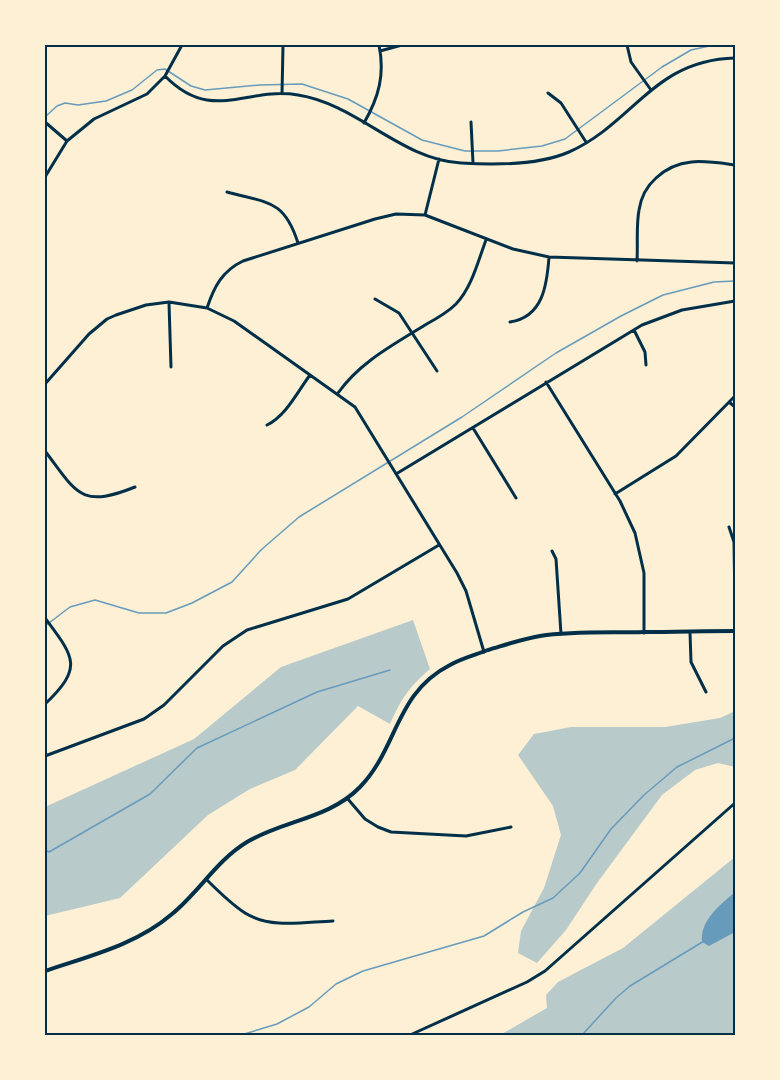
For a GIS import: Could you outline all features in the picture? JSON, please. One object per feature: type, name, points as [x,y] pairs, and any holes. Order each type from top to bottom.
[{"type":"street","points":[[45,177],[67,141],[94,119],[147,94],[165,76],[182,45]]},
{"type":"street","points":[[363,123],[380,88],[382,72],[379,45]]},
{"type":"street","points":[[380,51],[402,45]]},
{"type":"street","points":[[627,45],[631,62],[651,90]]},
{"type":"street","points":[[282,46],[282,94]]},
{"type":"street","points":[[165,76],[187,94],[206,100],[226,101],[282,94],[296,94],[314,99],[421,153],[439,159],[473,163],[544,159],[570,152],[674,73],[714,59],[735,58]]},
{"type":"street","points":[[548,93],[561,103],[586,142]]},
{"type":"street","points":[[45,122],[67,141]]},
{"type":"street","points":[[471,122],[473,163]]},
{"type":"street","points":[[424,215],[439,159]]},
{"type":"street","points":[[637,261],[639,209],[646,189],[654,180],[672,166],[682,162],[702,160],[735,165]]},
{"type":"street","points":[[227,192],[280,209],[291,221],[298,243]]},
{"type":"street","points":[[207,308],[213,289],[234,265],[396,214],[424,215],[486,240],[549,257],[735,263]]},
{"type":"street","points":[[338,393],[348,378],[368,361],[449,310],[462,296],[470,282],[486,240]]},
{"type":"street","points":[[510,322],[530,315],[539,304],[544,292],[549,257]]},
{"type":"street","points":[[375,299],[399,313],[414,332],[437,371]]},
{"type":"street","points":[[396,474],[633,330],[682,310],[735,300]]},
{"type":"street","points":[[170,302],[171,367]]},
{"type":"street","points":[[45,384],[89,334],[107,320],[146,305],[170,302],[207,308],[234,321],[355,407],[440,544],[466,591],[484,652]]},
{"type":"street","points":[[633,330],[645,352],[646,365]]},
{"type":"street","points":[[267,425],[277,419],[310,375]]},
{"type":"street","points":[[546,382],[630,521],[640,548],[644,573],[644,633]]},
{"type":"street","points":[[615,494],[676,456],[735,396]]},
{"type":"street","points":[[729,402],[735,407]]},
{"type":"street","points":[[473,428],[516,498]]},
{"type":"street","points":[[45,451],[68,481],[82,494],[91,498],[118,494],[135,487]]},
{"type":"street","points":[[729,527],[734,542],[735,608]]},
{"type":"street","points":[[45,756],[144,719],[165,705],[224,646],[247,630],[348,599],[440,544]]},
{"type":"street","points":[[552,551],[556,559],[561,634]]},
{"type":"street","points":[[45,618],[68,649],[70,662],[69,676],[65,683],[45,704]]},
{"type":"street","points":[[45,971],[121,945],[149,932],[177,910],[228,855],[250,840],[322,813],[347,798],[374,771],[401,714],[421,687],[449,665],[529,638],[561,634],[735,631]]},
{"type":"street","points":[[690,632],[691,662],[706,692]]},
{"type":"street","points":[[347,798],[365,819],[378,828],[391,832],[466,836],[511,826]]},
{"type":"street","points":[[410,1035],[545,971],[735,803]]},
{"type":"street","points":[[206,879],[233,904],[253,917],[282,923],[333,921]]},
{"type":"shaded area","points":[[413,620],[430,669],[406,694],[390,724],[358,706],[295,770],[250,789],[208,815],[120,898],[45,916],[45,807],[194,739],[281,667]]},
{"type":"shaded area","points":[[735,711],[735,767],[718,763],[695,770],[662,795],[597,883],[566,930],[537,963],[518,953],[521,931],[544,888],[561,835],[553,806],[518,755],[534,734],[571,727],[665,727],[720,718]]},
{"type":"shaded area","points":[[735,857],[735,1035],[500,1035],[547,1008],[546,995],[558,982],[623,948]]},
{"type":"water","points":[[735,892],[735,932],[709,946],[702,942],[704,927],[712,914]]},
{"type":"waterway","points":[[45,117],[57,106],[65,103],[78,105],[106,101],[132,90],[157,70],[165,69],[191,86],[205,90],[302,84],[348,99],[422,140],[465,151],[498,151],[542,146],[565,139],[662,67],[691,50],[714,45]]},
{"type":"waterway","points":[[45,626],[70,607],[95,600],[139,613],[166,613],[192,603],[232,582],[261,550],[299,517],[462,417],[556,353],[663,295],[714,282],[735,281]]},
{"type":"waterway","points":[[45,850],[49,852],[150,794],[197,748],[317,692],[390,670]]},
{"type":"waterway","points":[[241,1035],[277,1024],[309,1007],[336,984],[363,971],[484,936],[523,912],[553,898],[580,873],[611,829],[644,795],[677,767],[735,738]]},
{"type":"waterway","points":[[582,1035],[630,986],[704,941]]}]
